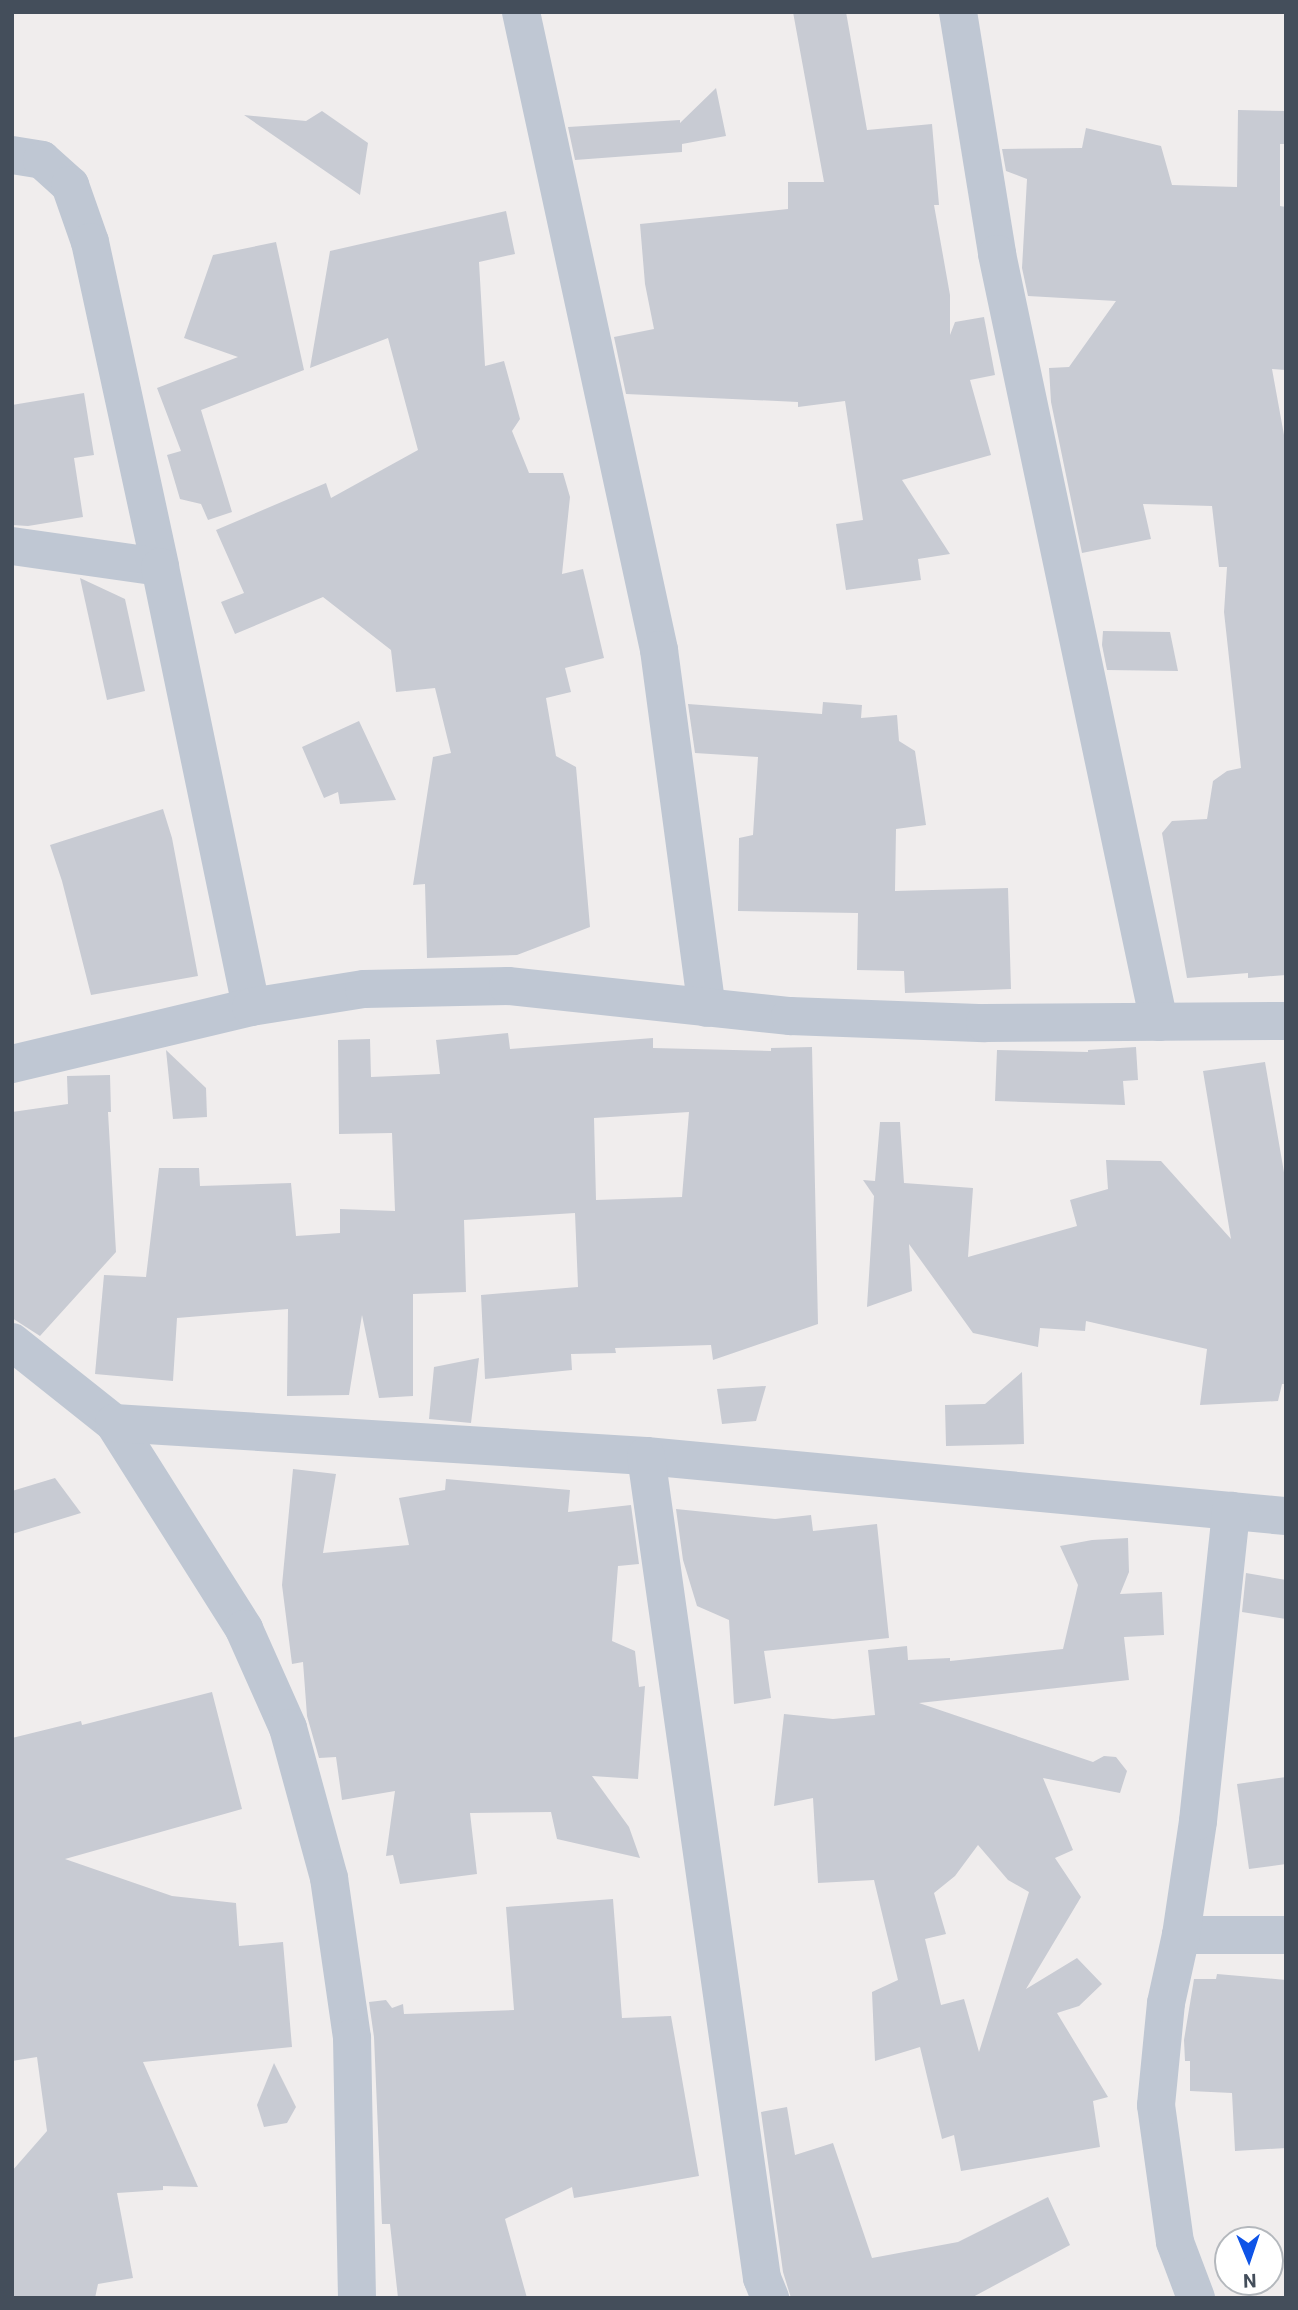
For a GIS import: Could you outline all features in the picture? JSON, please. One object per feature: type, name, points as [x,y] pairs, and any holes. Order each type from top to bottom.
[{"type":"street","points":[[521,12],[659,650],[706,1008]]},
{"type":"street","points":[[958,12],[998,254],[1158,1022]]},
{"type":"street","points":[[12,155],[43,160],[71,185],[90,242],[251,1007]]},
{"type":"street","points":[[12,546],[160,567]]},
{"type":"street","points":[[12,1064],[251,1007],[364,989],[508,986],[790,1016],[985,1023],[1286,1021]]},
{"type":"street","points":[[12,1342],[114,1423],[244,1629],[291,1740],[329,1878],[352,2038],[357,2298]]},
{"type":"street","points":[[114,1423],[646,1456],[1286,1516]]},
{"type":"street","points":[[646,1456],[758,2251],[762,2278],[770,2298]]},
{"type":"street","points":[[1196,2298],[1175,2242],[1156,2105],[1166,2003],[1181,1935],[1198,1821],[1231,1511]]},
{"type":"street","points":[[1181,1935],[1286,1935]]},
{"type":"building","points":[[793,12],[846,12],[867,130],[932,124],[939,205],[934,205],[950,295],[950,335],[955,322],[984,317],[995,375],[970,380],[991,455],[902,480],[950,554],[918,559],[921,580],[846,590],[836,524],[863,520],[845,401],[798,407],[798,402],[626,394],[614,337],[654,329],[645,284],[640,224],[788,209],[788,182],[824,182]]},
{"type":"building","points":[[716,88],[726,136],[682,144],[682,152],[575,160],[568,127],[680,120],[680,123]]},
{"type":"building","points":[[1238,110],[1286,111],[1286,144],[1280,144],[1280,206],[1286,207],[1286,370],[1272,369],[1286,446],[1286,975],[1248,978],[1248,973],[1187,978],[1162,833],[1172,821],[1207,819],[1213,781],[1227,771],[1241,768],[1224,612],[1227,567],[1219,567],[1212,506],[1143,504],[1151,539],[1082,553],[1051,402],[1049,368],[1069,367],[1116,301],[1028,296],[1022,268],[1027,179],[1006,171],[1002,149],[1082,148],[1086,128],[1161,146],[1172,185],[1237,187]]},
{"type":"building","points":[[322,111],[368,143],[360,195],[244,115],[306,121]]},
{"type":"building","points":[[506,211],[515,254],[479,262],[485,366],[504,361],[520,419],[512,431],[529,473],[563,473],[570,497],[562,574],[583,569],[604,658],[565,668],[571,692],[546,698],[556,756],[576,767],[590,927],[517,955],[427,958],[425,884],[413,885],[433,757],[451,753],[435,688],[396,692],[391,650],[323,597],[235,634],[221,602],[244,593],[216,530],[326,483],[331,498],[418,450],[388,338],[310,368],[330,251]]},
{"type":"building","points":[[276,242],[304,370],[201,410],[232,512],[208,520],[201,504],[180,499],[167,455],[181,451],[157,388],[238,357],[184,338],[213,255]]},
{"type":"building","points":[[84,393],[94,455],[74,458],[83,517],[28,526],[12,525],[12,405]]},
{"type":"building","points":[[80,578],[125,599],[145,691],[107,700]]},
{"type":"building","points":[[1103,631],[1170,632],[1178,671],[1107,670],[1102,645]]},
{"type":"building","points":[[823,702],[862,705],[861,718],[897,715],[899,741],[915,751],[926,825],[896,829],[895,891],[1008,888],[1011,989],[905,993],[904,971],[857,970],[858,913],[738,911],[739,838],[753,835],[758,757],[695,753],[688,704],[822,714]]},
{"type":"building","points":[[359,721],[396,800],[340,804],[338,792],[324,798],[302,747]]},
{"type":"building","points":[[163,809],[172,838],[198,976],[91,995],[50,845]]},
{"type":"building","points":[[508,1033],[510,1049],[653,1038],[653,1048],[771,1051],[771,1048],[812,1047],[818,1324],[713,1360],[711,1345],[615,1348],[616,1353],[571,1354],[572,1370],[485,1379],[481,1295],[578,1287],[575,1213],[464,1220],[466,1292],[413,1294],[413,1396],[379,1398],[362,1315],[349,1395],[287,1396],[288,1309],[177,1318],[173,1381],[95,1374],[104,1275],[146,1277],[159,1168],[199,1168],[200,1186],[291,1183],[296,1236],[340,1233],[340,1209],[395,1211],[392,1133],[339,1134],[338,1040],[370,1039],[371,1077],[440,1074],[436,1040]],"holes":[[[689,1112],[682,1197],[596,1200],[594,1118]]]},
{"type":"building","points":[[1136,1047],[1138,1080],[1123,1081],[1125,1105],[995,1101],[997,1050],[1088,1052]]},
{"type":"building","points":[[166,1050],[206,1088],[207,1117],[173,1119]]},
{"type":"building","points":[[1265,1062],[1286,1184],[1286,1384],[1282,1384],[1278,1401],[1200,1405],[1207,1349],[1086,1321],[1085,1331],[1040,1328],[1038,1347],[973,1333],[909,1244],[912,1291],[867,1307],[874,1196],[863,1180],[875,1181],[880,1122],[900,1122],[904,1183],[973,1188],[968,1257],[1077,1226],[1070,1200],[1108,1189],[1106,1160],[1161,1161],[1231,1239],[1203,1071]]},
{"type":"building","points":[[110,1075],[111,1112],[108,1112],[116,1252],[40,1336],[12,1318],[12,1112],[68,1104],[67,1076]]},
{"type":"building","points":[[479,1358],[471,1423],[429,1419],[434,1367]]},
{"type":"building","points":[[1022,1372],[1024,1444],[946,1446],[945,1405],[985,1404]]},
{"type":"building","points":[[766,1386],[756,1421],[722,1424],[717,1389]]},
{"type":"building","points":[[293,1469],[336,1474],[323,1553],[409,1545],[399,1498],[445,1490],[446,1479],[570,1490],[568,1512],[631,1505],[639,1564],[618,1566],[612,1641],[635,1651],[639,1687],[645,1686],[638,1779],[592,1776],[629,1827],[640,1858],[557,1839],[551,1812],[470,1813],[477,1874],[400,1884],[393,1855],[386,1856],[395,1791],[342,1800],[336,1757],[319,1758],[307,1716],[303,1662],[292,1664],[282,1585]]},
{"type":"building","points":[[55,1478],[81,1513],[12,1534],[12,1491]]},
{"type":"building","points":[[676,1509],[775,1519],[811,1515],[813,1531],[877,1524],[889,1638],[764,1651],[771,1698],[734,1704],[729,1620],[697,1606],[683,1560]]},
{"type":"building","points":[[1128,1538],[1129,1572],[1120,1594],[1162,1592],[1164,1635],[1124,1637],[1129,1680],[919,1703],[1093,1762],[1104,1756],[1116,1757],[1127,1771],[1120,1793],[1043,1778],[1073,1850],[1055,1858],[1081,1897],[1026,1989],[1077,1958],[1102,1984],[1079,2006],[1057,2013],[1108,2097],[1093,2101],[1100,2147],[961,2171],[954,2135],[942,2139],[920,2047],[875,2061],[872,1992],[898,1980],[874,1880],[818,1883],[813,1798],[774,1806],[784,1714],[833,1719],[875,1715],[868,1650],[907,1646],[908,1660],[950,1658],[950,1661],[1063,1649],[1078,1585],[1060,1546],[1092,1540]],"holes":[[[978,1845],[1008,1880],[1029,1892],[979,2052],[964,1999],[941,2005],[925,1939],[946,1934],[934,1893],[955,1876]]]},
{"type":"building","points":[[1246,1573],[1286,1580],[1286,1619],[1242,1612]]},
{"type":"building","points":[[212,1692],[242,1809],[65,1859],[172,1896],[236,1903],[239,1946],[283,1942],[292,2047],[143,2062],[198,2187],[163,2186],[163,2190],[117,2193],[133,2278],[98,2284],[95,2298],[12,2298],[12,2171],[47,2131],[37,2057],[12,2061],[12,1738],[81,1721],[82,1725]]},
{"type":"building","points":[[1286,1777],[1286,1864],[1249,1869],[1237,1784]]},
{"type":"building","points":[[613,1899],[622,2018],[671,2016],[699,2176],[574,2198],[572,2187],[505,2219],[527,2298],[398,2298],[390,2224],[382,2224],[374,2037],[369,2002],[386,2000],[392,2008],[403,2004],[404,2014],[514,2010],[506,1907]]},
{"type":"building","points":[[1217,1974],[1286,1980],[1286,2148],[1235,2151],[1232,2093],[1190,2091],[1190,2061],[1185,2061],[1184,2040],[1194,1979],[1216,1979]]},
{"type":"building","points":[[274,2063],[296,2107],[287,2123],[264,2127],[257,2105]]},
{"type":"building","points":[[787,2107],[795,2155],[833,2143],[872,2258],[958,2242],[1048,2197],[1070,2245],[971,2298],[791,2298],[783,2272],[761,2112]]}]
